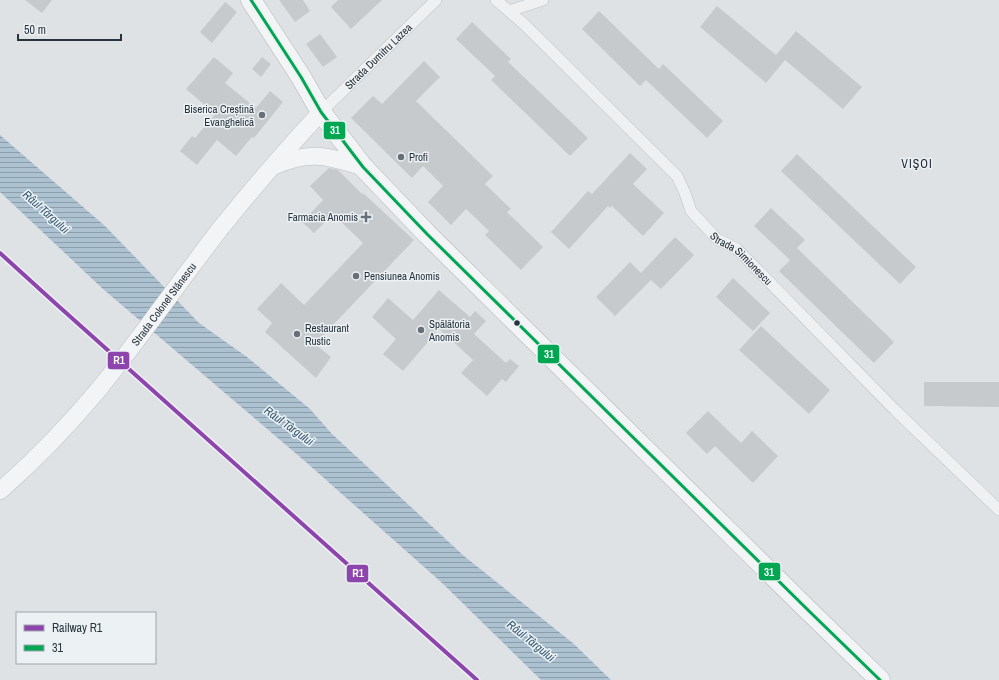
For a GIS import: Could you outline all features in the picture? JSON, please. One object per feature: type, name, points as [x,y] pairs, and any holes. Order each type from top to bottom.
[{"type":"highway","points":[[251,0],[301,77],[321,112],[363,167],[426,234],[880,680]]},
{"type":"main road","name":"Strada Colonel Stănescu","points":[[0,491],[24,470],[99,389],[220,228],[270,168],[321,112]]},
{"type":"main road","points":[[270,168],[289,159],[309,156],[333,158],[363,167]]},
{"type":"street","name":"Strada Dumitru Lazea","points":[[321,112],[436,0]]},
{"type":"street","name":"Strada Simionescu","points":[[496,0],[677,176],[691,211],[703,225],[717,239],[737,249],[895,410],[999,510]]},
{"type":"street","points":[[509,11],[543,0]]},
{"type":"water","name":"Râul Târgului","points":[[0,135],[105,226],[199,323],[247,357],[310,409],[332,434],[464,556],[574,644],[611,680],[541,680],[441,582],[307,463],[103,289],[0,192]]},
{"type":"building","points":[[25,0],[52,0],[42,13]]},
{"type":"building","points":[[279,0],[303,0],[310,11],[295,22]]},
{"type":"building","points":[[338,0],[382,0],[351,29],[331,7]]},
{"type":"building","points":[[225,2],[237,12],[212,43],[200,32]]},
{"type":"building","points":[[717,6],[776,55],[796,31],[862,87],[843,109],[785,60],[766,83],[700,27]]},
{"type":"building","points":[[599,11],[659,69],[663,64],[723,121],[707,138],[646,80],[640,86],[582,29]]},
{"type":"building","points":[[472,22],[511,59],[508,62],[588,138],[570,156],[491,80],[495,76],[456,39]]},
{"type":"building","points":[[320,34],[337,57],[323,67],[306,44]]},
{"type":"building","points":[[214,57],[233,73],[225,83],[256,108],[270,91],[283,102],[254,138],[252,137],[236,156],[217,140],[197,165],[180,151],[192,136],[195,138],[215,114],[186,89]]},
{"type":"building","points":[[262,57],[271,64],[261,77],[252,69]]},
{"type":"building","points":[[424,61],[440,77],[416,101],[493,176],[485,184],[511,209],[507,212],[543,247],[521,270],[485,235],[489,231],[466,209],[451,225],[428,202],[443,186],[423,166],[412,178],[351,118],[373,96],[382,104]]},
{"type":"building","points":[[630,153],[647,169],[633,184],[664,213],[643,236],[612,206],[610,208],[608,206],[569,249],[551,232],[588,191],[592,194]]},
{"type":"building","points":[[797,154],[916,267],[900,284],[781,171]]},
{"type":"building","points":[[329,168],[338,170],[362,194],[363,193],[414,240],[315,344],[331,357],[316,378],[265,332],[272,323],[257,309],[281,283],[304,305],[363,243],[333,214],[314,233],[302,222],[323,200],[310,186]]},
{"type":"building","points":[[771,208],[805,240],[797,248],[894,342],[874,363],[779,271],[790,260],[754,226]]},
{"type":"building","points":[[675,237],[694,255],[661,289],[651,280],[615,316],[596,297],[630,262],[641,273]]},
{"type":"building","points":[[733,278],[770,313],[753,331],[716,297]]},
{"type":"building","points":[[439,290],[470,317],[475,311],[486,321],[474,334],[506,363],[510,359],[519,366],[506,382],[502,379],[487,396],[461,373],[473,360],[439,329],[403,371],[383,354],[396,339],[372,317],[388,298],[413,320]]},
{"type":"building","points":[[761,326],[830,390],[809,414],[739,350]]},
{"type":"building","points":[[924,382],[999,382],[999,407],[924,406]]},
{"type":"building","points":[[708,411],[741,443],[752,431],[778,456],[753,483],[715,446],[707,454],[686,433]]},
{"type":"rail line","name":"R1","points":[[0,253],[477,680]]},
{"type":"transit line","name":"31","points":[[251,0],[301,77],[321,112],[363,167],[427,234],[880,680]]},
{"type":"place","name":"Biserica Creștină Evanghelică","points":[[262,115]]},
{"type":"place","name":"Profi","points":[[401,157]]},
{"type":"place","name":"Farmacia Anomis","points":[[366,217]]},
{"type":"place","name":"Pensiunea Anomis","points":[[356,276]]},
{"type":"place","name":"Spălătoria Anomis","points":[[421,330]]},
{"type":"place","name":"Restaurant Rustic","points":[[297,334]]},
{"type":"district","name":"VIŞOI","points":[[917,164]]}]
